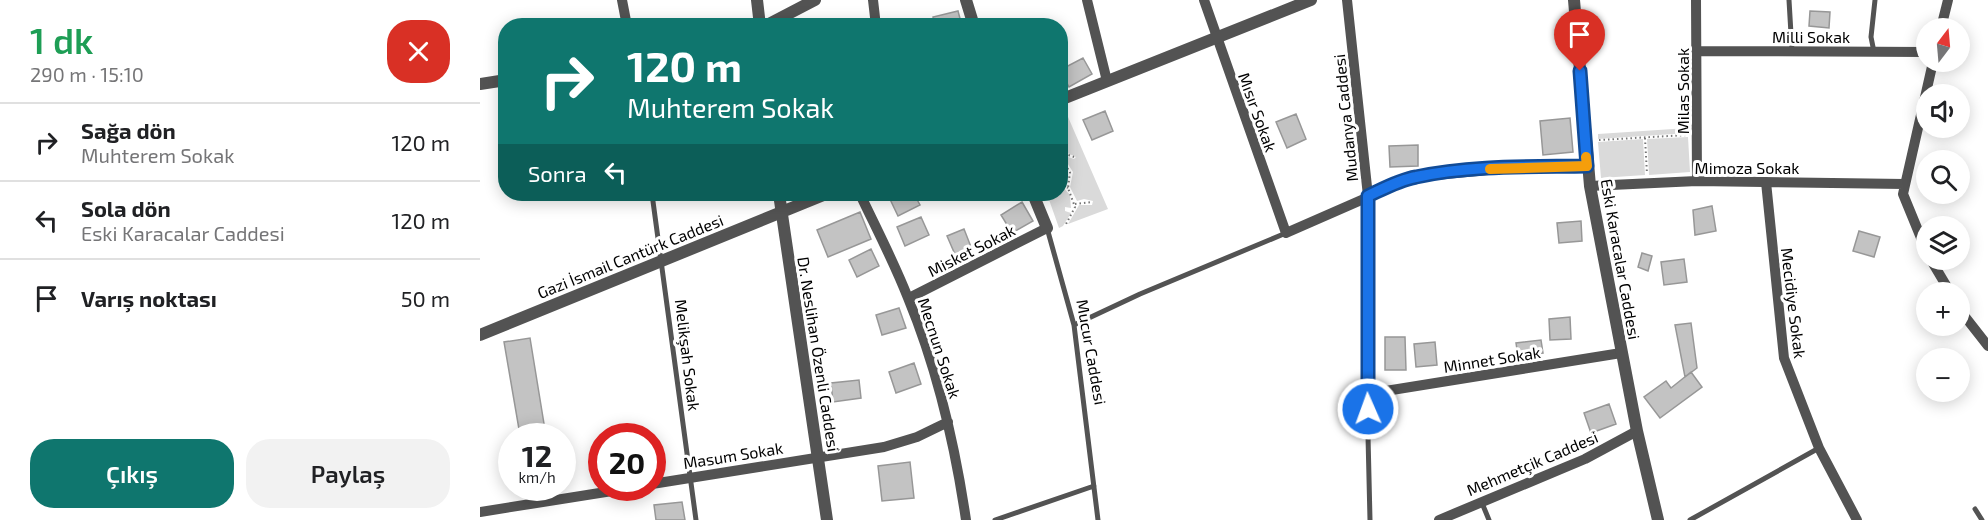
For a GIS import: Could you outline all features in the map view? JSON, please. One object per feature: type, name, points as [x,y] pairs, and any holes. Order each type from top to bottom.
[{"type":"street","points":[[622,0],[625,18]]},
{"type":"street","points":[[757,0],[759,18]]},
{"type":"street","points":[[780,18],[814,0]]},
{"type":"street","points":[[873,0],[875,18]]},
{"type":"street","points":[[966,0],[972,18]]},
{"type":"street","points":[[1087,0],[1107,81]]},
{"type":"street","name":"Mısır Sokak","points":[[1204,0],[1215,38],[1286,233]]},
{"type":"street","points":[[1068,97],[1311,0]]},
{"type":"street","name":"Mudanya Caddesi","points":[[1347,0],[1368,196],[1366,393]]},
{"type":"street","name":"Eski Karacalar Caddesi","points":[[1574,0],[1590,186],[1621,353],[1658,520]]},
{"type":"street","name":"Milas Sokak","points":[[1696,0],[1697,181]]},
{"type":"street","points":[[1944,18],[1948,0]]},
{"type":"street","name":"Milli Sokak","points":[[1696,51],[1916,52]]},
{"type":"street","points":[[1916,228],[1904,202],[1904,184],[1931,72]]},
{"type":"street","points":[[480,84],[498,81]]},
{"type":"street","points":[[1286,233],[1414,177],[1520,167],[1587,166]]},
{"type":"street","name":"Mimoza Sokak","points":[[1590,186],[1697,181],[1904,184]]},
{"type":"street","name":"Mecidiye Sokak","points":[[1766,182],[1784,358],[1819,448],[1857,520]]},
{"type":"street","name":"Dr. Neslihan Özenli Caddesi","points":[[780,201],[827,520]]},
{"type":"street","name":"Gazi İsmail Cantürk Caddesi","points":[[480,335],[808,201]]},
{"type":"street","name":"Mecnun Sokak","points":[[863,201],[909,298],[948,422],[966,520]]},
{"type":"street","name":"Mucur Caddesi","points":[[1036,201],[1047,228]]},
{"type":"street","name":"Misket Sokak","points":[[909,298],[1047,228]]},
{"type":"street","points":[[1970,323],[1988,346]]},
{"type":"street","name":"Minnet Sokak","points":[[1366,393],[1621,353]]},
{"type":"street","name":"Masum Sokak","points":[[666,482],[902,442],[948,422]]},
{"type":"street","name":"Mehmetçik Caddesi","points":[[1439,520],[1585,459],[1637,431]]},
{"type":"street","points":[[480,512],[588,495]]},
{"type":"lane","points":[[1789,0],[1792,51]]},
{"type":"lane","points":[[1874,51],[1871,37],[1875,0]]},
{"type":"lane","name":"Melikşah Sokak","points":[[653,201],[688,478],[696,520]]},
{"type":"lane","name":"Mucur Caddesi","points":[[1047,228],[1074,325],[1098,520]]},
{"type":"lane","points":[[1074,325],[1140,294],[1286,233]]},
{"type":"lane","name":"Mudanya Caddesi","points":[[1366,393],[1370,520]]},
{"type":"lane","points":[[1690,520],[1819,448]]},
{"type":"lane","points":[[995,520],[1094,486]]},
{"type":"lane","points":[[1482,501],[1490,520]]},
{"type":"lane","points":[[1975,509],[1982,520]]},
{"type":"path","points":[[1599,140],[1687,135]]},
{"type":"path","points":[[1645,138],[1648,183]]},
{"type":"path","points":[[1068,155],[1074,157]]},
{"type":"path","points":[[1065,226],[1075,204],[1068,188],[1070,175],[1068,167]]},
{"type":"path","points":[[1075,204],[1092,202]]},
{"type":"shaded area","points":[[1068,117],[1108,209],[1068,224],[1079,205],[1092,205],[1093,201],[1084,199],[1077,201],[1070,187],[1073,172],[1068,164],[1068,157],[1074,159],[1076,157],[1068,153]]},
{"type":"shaded area","points":[[1688,128],[1688,133],[1598,139],[1598,134]]},
{"type":"shaded area","points":[[1688,137],[1690,172],[1649,175],[1647,139]]},
{"type":"shaded area","points":[[1643,139],[1645,175],[1601,178],[1598,142]]},
{"type":"shaded area","points":[[1068,193],[1071,208],[1065,207],[1065,211],[1071,213],[1063,226],[1059,228],[1049,201],[1068,201]]},
{"type":"building","points":[[958,11],[960,18],[933,18]]},
{"type":"building","points":[[1810,11],[1830,12],[1829,28],[1809,26]]},
{"type":"building","points":[[1083,58],[1092,74],[1069,87],[1068,66]]},
{"type":"building","points":[[1105,111],[1113,131],[1092,140],[1083,120]]},
{"type":"building","points":[[1296,114],[1306,139],[1287,148],[1276,122]]},
{"type":"building","points":[[1570,118],[1573,152],[1543,155],[1540,121]]},
{"type":"building","points":[[1418,145],[1418,166],[1390,167],[1389,146]]},
{"type":"building","points":[[891,201],[918,201],[920,205],[898,216]]},
{"type":"building","points":[[1022,202],[1033,221],[1012,233],[1001,215]]},
{"type":"building","points":[[1712,206],[1716,231],[1695,235],[1693,210]]},
{"type":"building","points":[[860,212],[871,239],[828,257],[817,230]]},
{"type":"building","points":[[921,217],[929,235],[905,246],[897,227]]},
{"type":"building","points":[[1581,221],[1582,241],[1559,243],[1557,223]]},
{"type":"building","points":[[964,229],[973,252],[957,259],[947,236]]},
{"type":"building","points":[[1859,231],[1880,237],[1874,257],[1853,251]]},
{"type":"building","points":[[871,249],[879,266],[857,277],[849,260]]},
{"type":"building","points":[[1642,253],[1652,256],[1648,271],[1638,267]]},
{"type":"building","points":[[1684,259],[1687,282],[1664,285],[1661,262]]},
{"type":"building","points":[[899,308],[906,328],[882,335],[876,315]]},
{"type":"building","points":[[1570,317],[1571,339],[1550,340],[1549,319]]},
{"type":"building","points":[[1691,323],[1697,368],[1685,377],[1675,325]]},
{"type":"building","points":[[1385,337],[1405,337],[1406,370],[1385,370]]},
{"type":"building","points":[[530,338],[544,423],[518,423],[504,342]]},
{"type":"building","points":[[1541,340],[1543,353],[1518,356],[1516,343]]},
{"type":"building","points":[[1435,342],[1437,365],[1416,367],[1414,344]]},
{"type":"building","points":[[914,363],[921,384],[896,393],[889,372]]},
{"type":"building","points":[[1691,372],[1702,387],[1660,418],[1644,397],[1666,381],[1671,388]]},
{"type":"building","points":[[859,380],[861,398],[833,402],[831,383]]},
{"type":"building","points":[[1609,404],[1616,424],[1591,433],[1584,413]]},
{"type":"building","points":[[910,462],[914,498],[882,501],[878,466]]},
{"type":"building","points":[[682,502],[685,520],[656,520],[654,505]]},
{"type":"slow traffic","points":[[1490,169],[1587,166],[1586,157]]},
{"type":"route","points":[[1368,409],[1366,393],[1368,196],[1414,177],[1520,167],[1587,166],[1580,71]]}]
